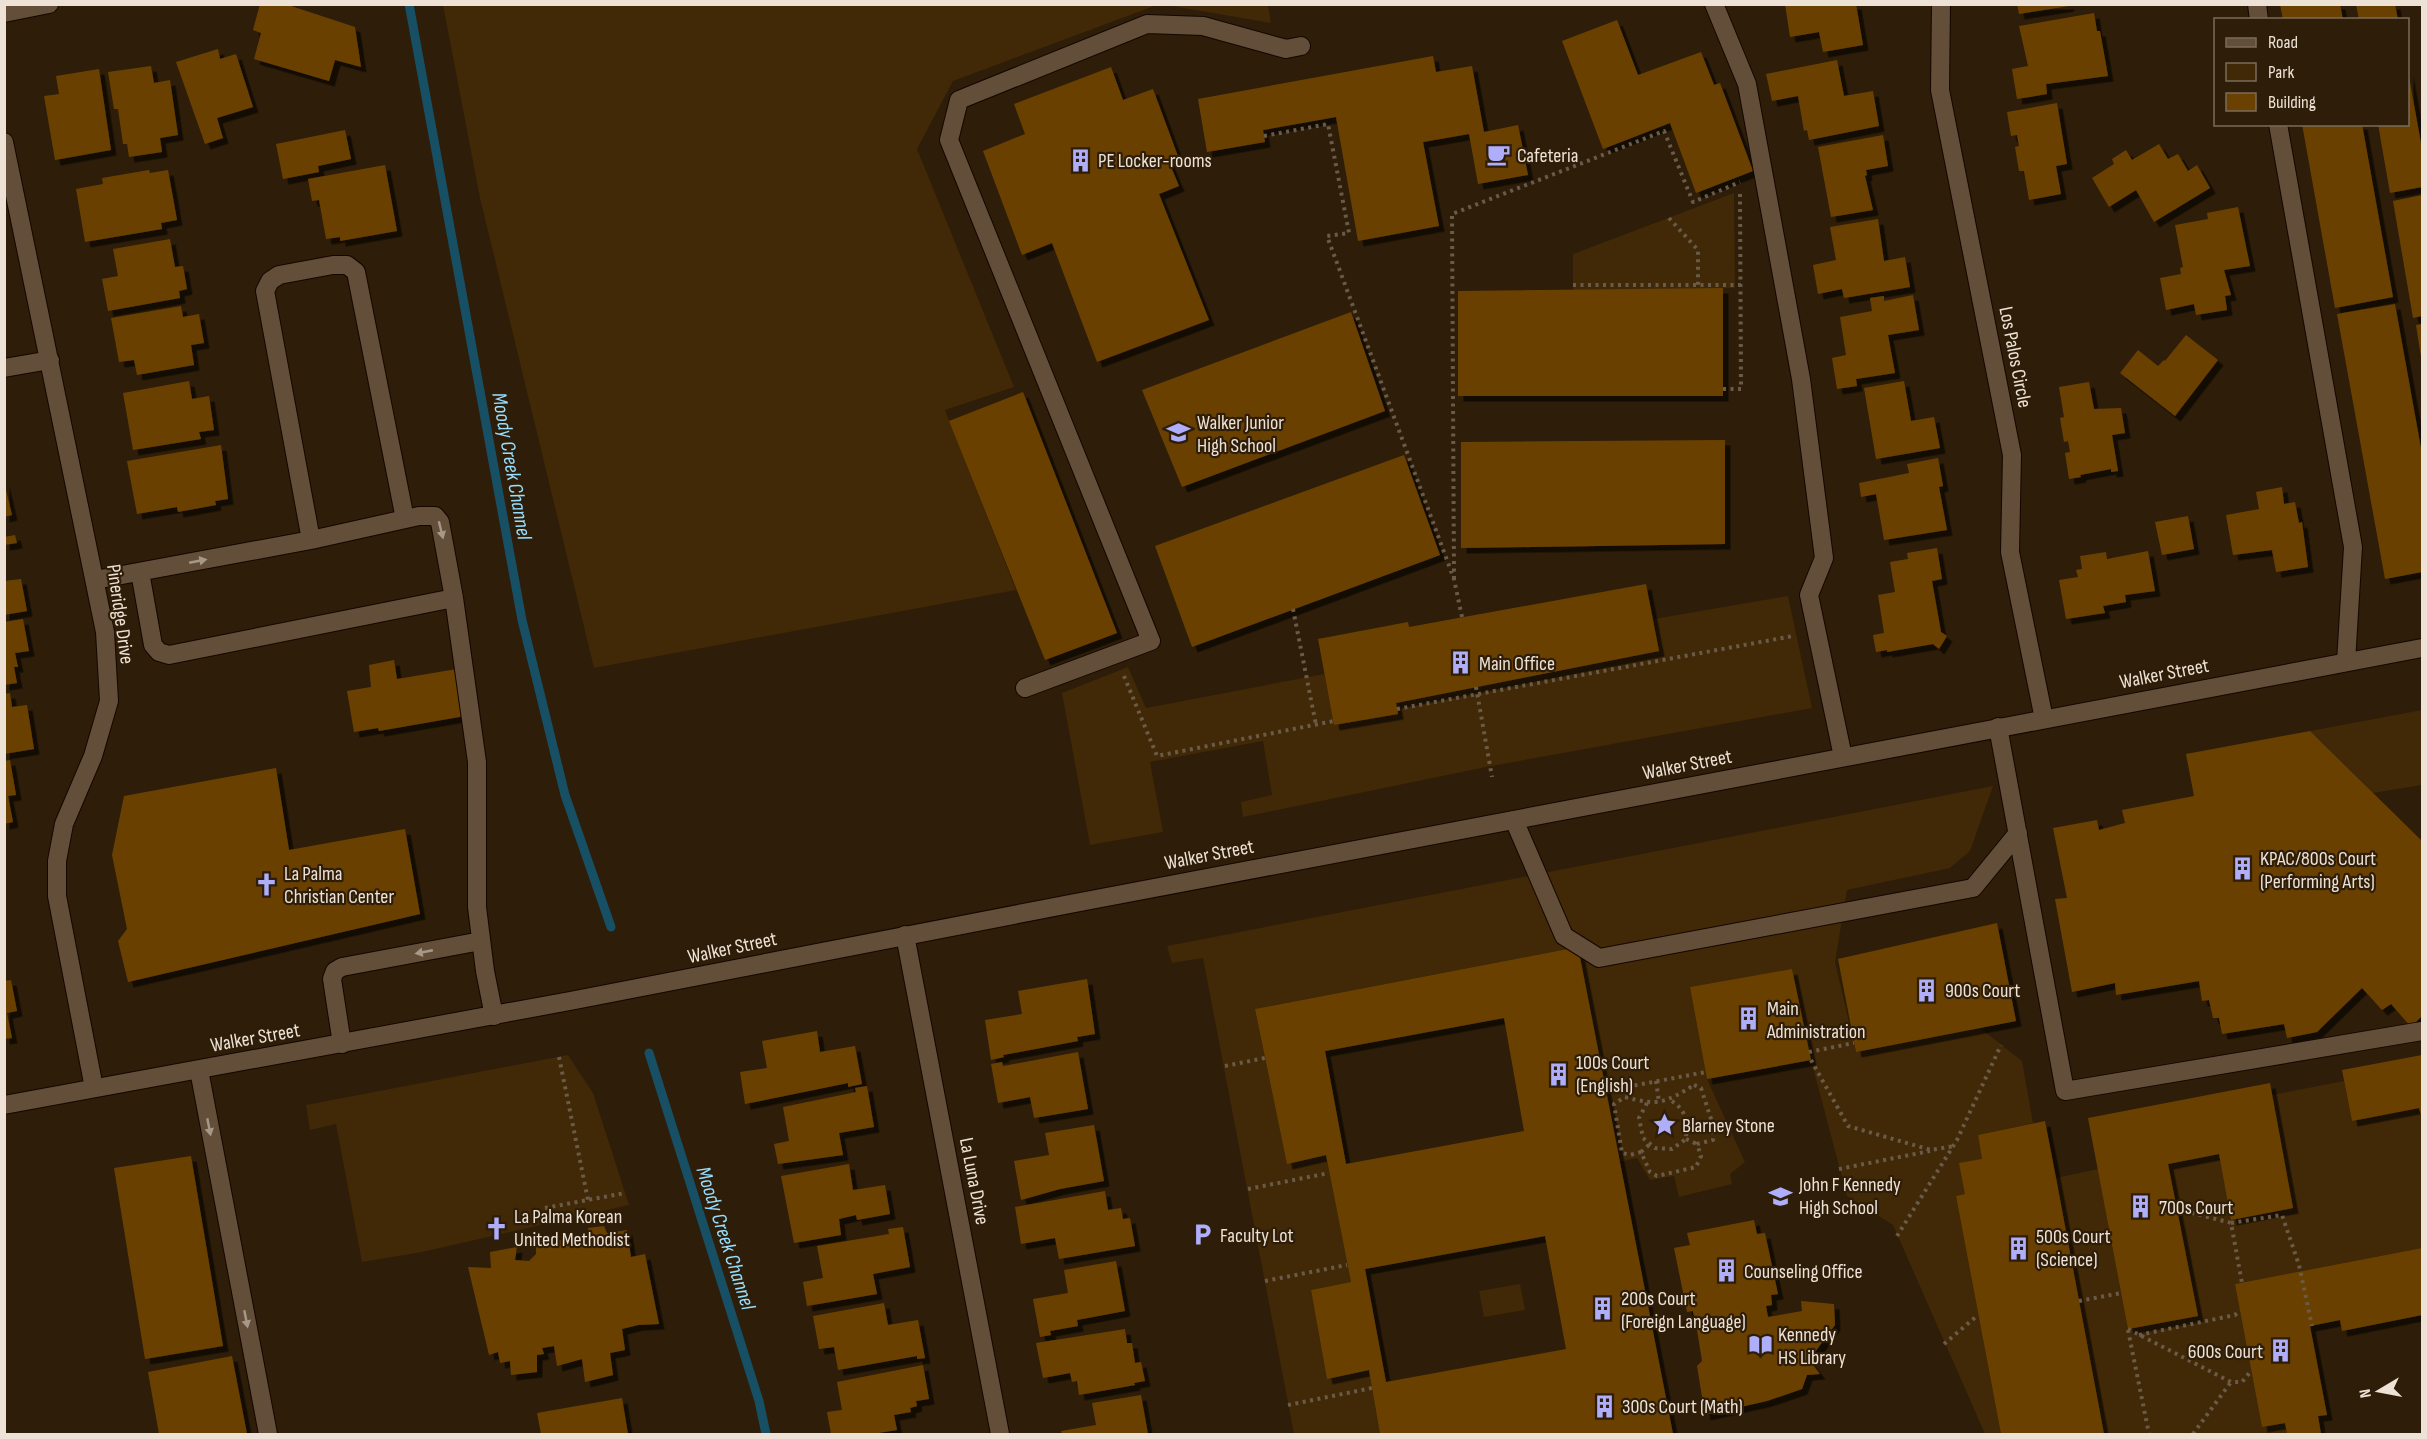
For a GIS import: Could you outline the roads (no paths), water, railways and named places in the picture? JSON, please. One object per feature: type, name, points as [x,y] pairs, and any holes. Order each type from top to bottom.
[{"type":"main road","points":[[4,13],[49,4]]},
{"type":"main road","points":[[1714,4],[1747,84],[1801,379],[1824,558],[1809,595],[1843,757]]},
{"type":"main road","name":"Los Palos Circle","points":[[1941,4],[1940,90],[2012,455],[2010,552],[2043,719]]},
{"type":"main road","points":[[1024,688],[1151,641],[949,140],[959,100],[1147,24],[1203,26],[1286,49],[1301,46]]},
{"type":"main road","points":[[2278,126],[2353,547],[2346,662]]},
{"type":"main road","name":"Pineridge Drive","points":[[4,142],[105,632],[109,701],[93,756],[64,824],[57,861],[57,896],[94,1088]]},
{"type":"main road","points":[[311,540],[265,291],[270,281],[279,275],[333,265],[347,265],[356,272],[405,519]]},
{"type":"main road","points":[[4,368],[50,360]]},
{"type":"main road","points":[[95,580],[311,540],[427,514],[435,516],[440,522],[454,597],[477,762],[477,908],[494,1016]]},
{"type":"main road","points":[[140,572],[153,645],[159,652],[169,655],[454,597]]},
{"type":"main road","name":"Walker Street","points":[[4,1105],[494,1016],[905,935],[2422,648]]},
{"type":"main road","points":[[1998,727],[2065,1091],[2422,1031]]},
{"type":"main road","points":[[1514,820],[1564,936],[1599,958],[1973,888],[2018,833]]},
{"type":"main road","name":"La Luna Drive","points":[[905,935],[1000,1434]]},
{"type":"main road","points":[[342,1044],[332,980],[335,971],[342,967],[482,941]]},
{"type":"main road","points":[[199,1070],[268,1434]]},
{"type":"waterway","name":"Moody Creek Channel","points":[[409,4],[522,620],[565,795],[611,927]]},
{"type":"waterway","name":"Moody Creek Channel","points":[[649,1053],[759,1401],[766,1434]]},
{"type":"place","name":"Cafeteria","points":[[1499,155]]},
{"type":"place","name":"PE Locker-rooms","points":[[1080,160]]},
{"type":"place","name":"Walker Junior High School","points":[[1179,433]]},
{"type":"place","name":"Main Office","points":[[1461,663]]},
{"type":"place","name":"KPAC/800s Court (Performing Arts)","points":[[2242,869]]},
{"type":"place","name":"La Palma Christian Center","points":[[266,884]]},
{"type":"place","name":"900s Court","points":[[1927,990]]},
{"type":"place","name":"Main Administration","points":[[1749,1019]]},
{"type":"place","name":"100s Court (English)","points":[[1558,1074]]},
{"type":"place","name":"Blarney Stone","points":[[1664,1125]]},
{"type":"place","name":"John F Kennedy High School","points":[[1781,1196]]},
{"type":"place","name":"700s Court","points":[[2141,1207]]},
{"type":"place","name":"La Palma Korean United Methodist","points":[[496,1228]]},
{"type":"place","name":"Faculty Lot","points":[[1202,1235]]},
{"type":"place","name":"500s Court (Science)","points":[[2018,1248]]},
{"type":"place","name":"Counseling Office","points":[[1726,1271]]},
{"type":"place","name":"200s Court (Foreign Language)","points":[[1603,1309]]},
{"type":"place","name":"Kennedy HS Library","points":[[1760,1345]]},
{"type":"place","name":"600s Court","points":[[2281,1351]]},
{"type":"place","name":"300s Court (Math)","points":[[1604,1406]]}]
